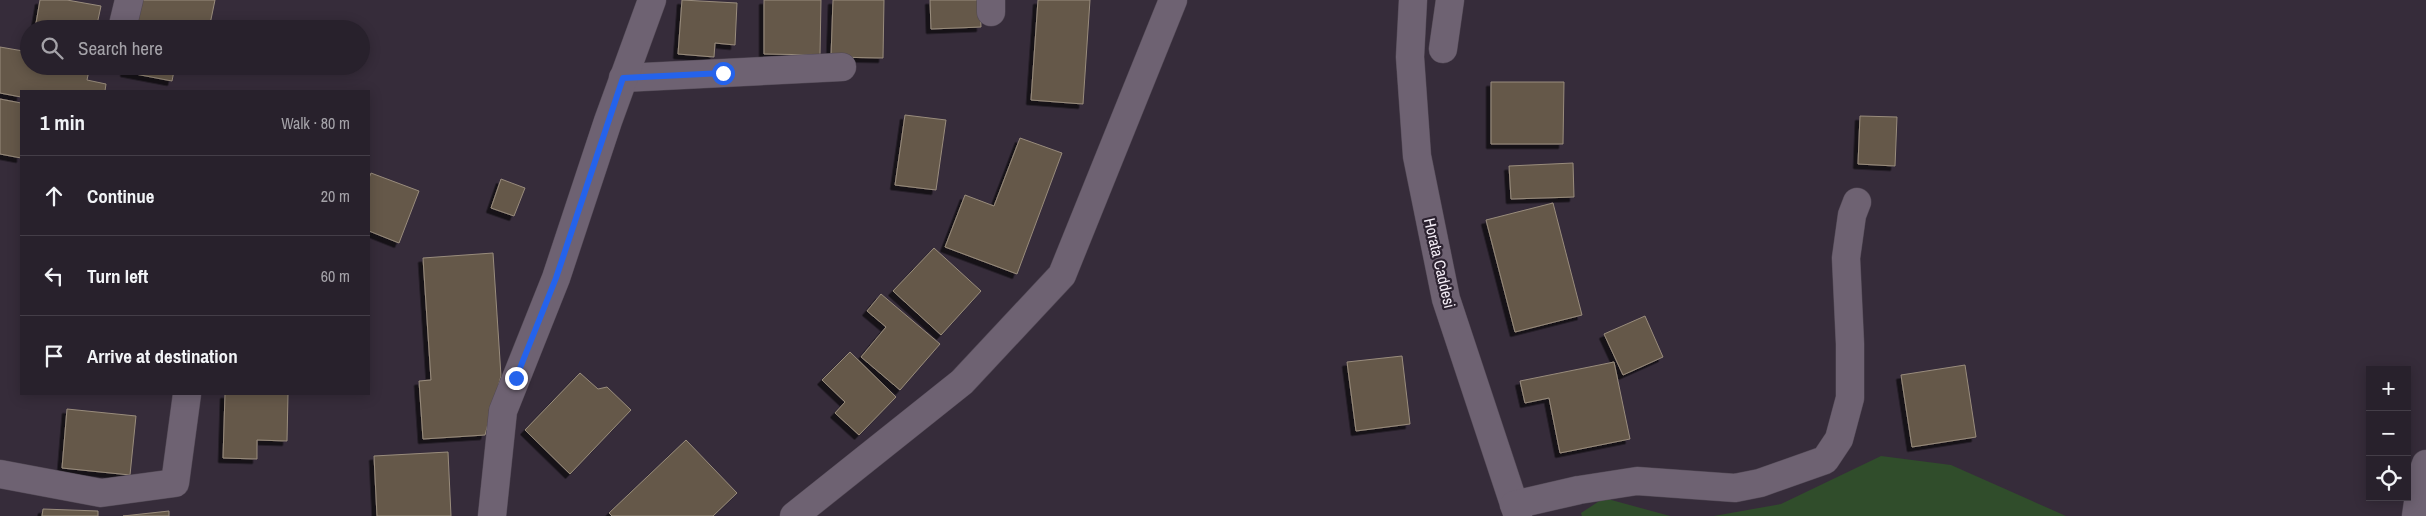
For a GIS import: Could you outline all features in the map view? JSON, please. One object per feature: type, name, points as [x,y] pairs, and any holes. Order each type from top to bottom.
[{"type":"street","points":[[124,20],[129,0]]},
{"type":"street","points":[[492,516],[503,411],[556,278],[623,78],[652,0]]},
{"type":"street","points":[[794,516],[962,382],[1062,275],[1173,0]]},
{"type":"street","name":"Horata Caddesi","points":[[1413,0],[1410,57],[1419,166],[1446,299],[1516,510]]},
{"type":"street","points":[[1443,49],[1450,0]]},
{"type":"street","points":[[623,78],[842,67]]},
{"type":"street","points":[[1516,510],[1579,490],[1637,481],[1735,488],[1760,482],[1825,460],[1839,439],[1850,398],[1850,344],[1846,258],[1852,214],[1857,202]]},
{"type":"street","points":[[0,474],[101,493],[175,483],[187,395]]},
{"type":"street","points":[[2416,516],[2422,475],[2426,464]]},
{"type":"green space","points":[[1881,456],[1951,465],[2066,516],[1714,516],[1781,504]]},
{"type":"green space","points":[[1604,498],[1670,516],[1582,516],[1581,513]]},
{"type":"building","points":[[40,0],[67,0],[101,6],[98,20],[37,20]]},
{"type":"building","points":[[139,0],[215,0],[211,20],[136,20]]},
{"type":"building","points":[[682,0],[737,3],[735,45],[715,43],[714,57],[678,54]]},
{"type":"building","points":[[764,0],[821,0],[820,55],[764,54]]},
{"type":"building","points":[[833,0],[884,0],[883,58],[831,57]]},
{"type":"building","points":[[930,0],[980,0],[981,27],[931,29]]},
{"type":"building","points":[[1038,0],[1090,0],[1083,104],[1031,100]]},
{"type":"building","points":[[0,47],[20,50],[20,75],[88,75],[87,80],[106,84],[105,90],[20,90],[20,97],[0,93]]},
{"type":"building","points":[[141,75],[173,75],[172,81]]},
{"type":"building","points":[[1491,82],[1564,82],[1563,144],[1491,144]]},
{"type":"building","points":[[0,99],[20,103],[20,158],[0,154]]},
{"type":"building","points":[[905,115],[946,120],[936,190],[895,185]]},
{"type":"building","points":[[1860,116],[1897,117],[1895,166],[1858,164]]},
{"type":"building","points":[[1020,138],[1062,153],[1017,274],[945,247],[965,195],[994,206]]},
{"type":"building","points":[[1573,163],[1574,197],[1511,199],[1509,166]]},
{"type":"building","points":[[371,173],[419,191],[399,243],[370,231]]},
{"type":"building","points":[[501,179],[525,188],[514,216],[491,208]]},
{"type":"building","points":[[1553,203],[1582,315],[1515,332],[1486,220]]},
{"type":"building","points":[[934,248],[981,291],[941,335],[893,291]]},
{"type":"building","points":[[493,253],[501,376],[485,435],[423,439],[419,381],[431,380],[423,258]]},
{"type":"building","points":[[881,294],[940,344],[900,390],[861,357],[886,327],[867,311]]},
{"type":"building","points":[[1645,316],[1663,357],[1623,375],[1604,334]]},
{"type":"building","points":[[850,352],[896,397],[859,435],[835,413],[845,402],[822,380]]},
{"type":"building","points":[[1402,356],[1410,424],[1356,431],[1347,362]]},
{"type":"building","points":[[1614,362],[1630,439],[1560,453],[1549,398],[1525,403],[1520,381]]},
{"type":"building","points":[[1965,365],[1976,437],[1912,447],[1901,375]]},
{"type":"building","points":[[580,373],[598,389],[607,387],[631,410],[570,474],[525,430]]},
{"type":"building","points":[[225,395],[288,395],[287,441],[257,440],[257,459],[223,458]]},
{"type":"building","points":[[67,409],[136,416],[130,475],[62,468]]},
{"type":"building","points":[[686,440],[737,493],[713,516],[612,516],[609,513]]},
{"type":"building","points":[[448,452],[451,516],[377,516],[374,456]]},
{"type":"building","points":[[43,509],[98,511],[98,516],[42,516]]},
{"type":"building","points":[[169,511],[169,516],[123,516]]},
{"type":"route","points":[[516,378],[556,278],[623,78],[723,73]]}]
